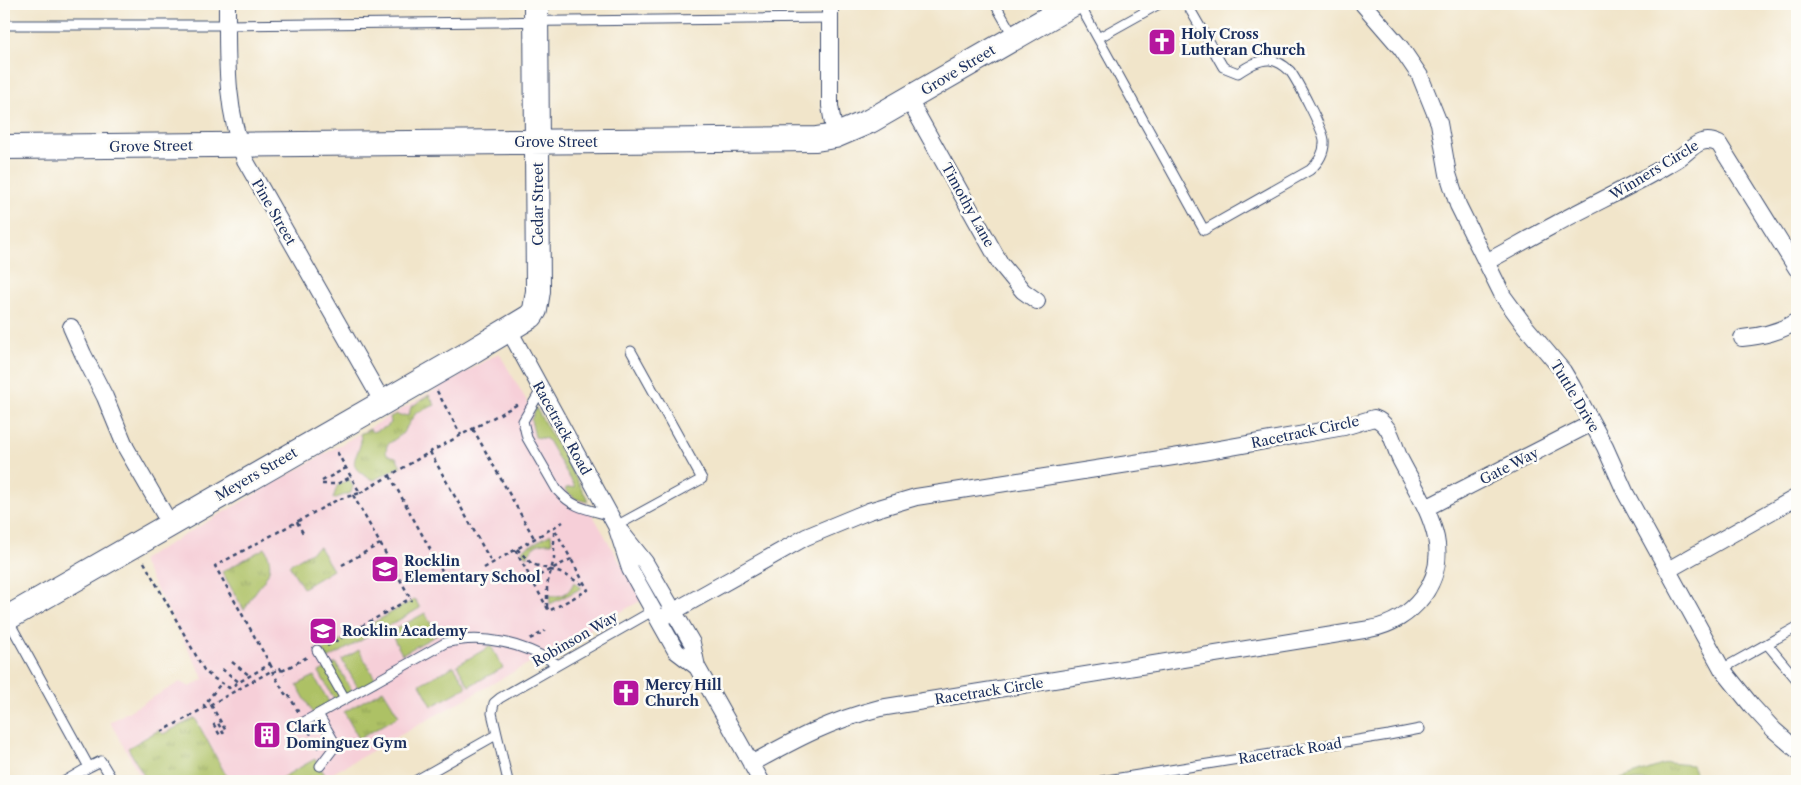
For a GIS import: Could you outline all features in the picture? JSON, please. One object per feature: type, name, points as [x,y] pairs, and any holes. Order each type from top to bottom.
[{"type":"street","name":"Pine Street","points":[[227,4],[228,90],[234,129],[239,145],[245,160],[382,401]]},
{"type":"street","name":"Grove Street","points":[[4,147],[793,140],[835,136],[870,121],[909,100],[1073,4]]},
{"type":"street","name":"Tuttle Drive","points":[[1363,4],[1401,48],[1420,76],[1439,123],[1446,164],[1458,205],[1509,304],[1563,372],[1592,423],[1626,494],[1722,669],[1751,706],[1797,750]]},
{"type":"street","points":[[830,11],[830,106],[835,136]]},
{"type":"street","name":"Cedar Street","points":[[509,330],[531,316],[537,301],[538,142],[536,12]]},
{"type":"street","name":"Timothy Lane","points":[[909,100],[1000,263],[1022,291],[1037,301]]},
{"type":"street","name":"Winners Circle","points":[[1486,262],[1647,177],[1679,158],[1695,145],[1711,140],[1719,144],[1797,269]]},
{"type":"street","points":[[1742,338],[1759,337],[1778,332],[1797,321]]},
{"type":"street","points":[[71,326],[105,397],[126,448],[170,524]]},
{"type":"street","name":"Racetrack Road","points":[[509,330],[613,521],[645,562],[665,613],[692,643],[697,667],[760,781]]},
{"type":"street","name":"Meyers Street","points":[[5,619],[382,401],[509,330]]},
{"type":"street","name":"Racetrack Circle","points":[[665,613],[806,537],[869,511],[916,497],[1195,453],[1344,427],[1368,418],[1378,419],[1386,425],[1399,458],[1426,508],[1437,545],[1434,575],[1421,600],[1406,614],[1388,624],[1360,631],[880,708],[844,718],[818,728],[751,764]]},
{"type":"street","name":"Gate Way","points":[[1426,508],[1592,423]]},
{"type":"street","points":[[1668,570],[1797,498]]},
{"type":"lane","points":[[995,4],[1014,37]]},
{"type":"lane","points":[[1078,4],[1204,230],[1310,170],[1319,162],[1324,140],[1321,127],[1290,72],[1281,64],[1270,60],[1259,62],[1238,73],[1223,67],[1187,4]]},
{"type":"lane","points":[[1098,38],[1159,4]]},
{"type":"lane","points":[[4,25],[227,25],[536,12],[830,11]]},
{"type":"lane","points":[[540,390],[523,421],[527,438],[561,495],[576,506],[613,521],[702,479],[631,351]]},
{"type":"lane","name":"Robinson Way","points":[[496,735],[492,713],[494,703],[500,698],[649,613],[665,613]]},
{"type":"lane","points":[[5,619],[89,767]]},
{"type":"lane","points":[[1722,669],[1797,627]]},
{"type":"lane","points":[[303,722],[445,643],[457,640],[475,639],[518,646],[557,664]]},
{"type":"lane","points":[[1767,644],[1797,680]]},
{"type":"lane","points":[[318,650],[345,699]]},
{"type":"lane","points":[[318,714],[336,745],[320,766]]},
{"type":"lane","name":"Racetrack Road","points":[[1101,781],[1420,729]]},
{"type":"lane","points":[[415,781],[496,735],[508,781]]},
{"type":"lane","points":[[65,781],[101,760],[113,781]]},
{"type":"path","points":[[436,390],[461,435]]},
{"type":"path","points":[[319,749],[287,692],[285,694],[215,566],[337,500],[360,493],[520,403]]},
{"type":"path","points":[[473,429],[534,538]]},
{"type":"path","points":[[335,448],[360,493]]},
{"type":"path","points":[[430,452],[492,563]]},
{"type":"path","points":[[346,468],[322,483],[338,484],[351,477]]},
{"type":"path","points":[[390,476],[447,580]]},
{"type":"path","points":[[161,732],[272,670],[274,672],[280,668],[283,673],[318,650],[411,600],[353,496]]},
{"type":"path","points":[[297,522],[303,533]]},
{"type":"path","points":[[484,568],[563,522]]},
{"type":"path","points":[[516,549],[549,611],[588,590],[554,527]]},
{"type":"path","points":[[546,607],[547,585],[554,559],[554,527]]},
{"type":"path","points":[[342,566],[380,544]]},
{"type":"path","points":[[516,549],[532,564],[564,574],[586,587]]},
{"type":"path","points":[[142,558],[204,670],[212,679],[222,682],[232,693]]},
{"type":"path","points":[[532,579],[571,559]]},
{"type":"path","points":[[232,662],[250,676]]},
{"type":"path","points":[[229,688],[270,664]]},
{"type":"path","points":[[222,669],[239,682]]},
{"type":"path","points":[[205,708],[204,705],[222,682]]},
{"type":"path","points":[[211,705],[226,731],[223,733],[218,723],[214,725],[221,738]]},
{"type":"shaded area","name":"Rocklin Elementary School","points":[[499,353],[642,600],[331,774],[334,781],[143,781],[110,722],[180,682],[190,687],[204,679],[141,560]]},
{"type":"green space","points":[[429,395],[435,405],[416,413],[402,434],[387,445],[386,452],[388,455],[396,457],[401,466],[374,480],[357,469],[354,464],[361,441],[360,434],[370,429],[372,432],[386,427],[391,423],[390,417],[397,414],[399,416],[406,416],[409,414],[411,407]]},
{"type":"green space","points":[[536,408],[588,502],[576,499],[565,490],[566,488],[575,487],[547,439],[535,437],[531,420]]},
{"type":"green space","points":[[349,479],[353,486],[351,493],[333,499],[337,486]]},
{"type":"green space","points":[[551,534],[552,543],[537,545],[527,557],[522,551],[522,550]]},
{"type":"green space","points":[[319,547],[333,570],[303,588],[289,565]]},
{"type":"green space","points":[[265,548],[270,568],[244,610],[222,572]]},
{"type":"green space","points":[[574,582],[582,588],[550,604],[549,595],[557,596],[564,594],[570,590]]},
{"type":"green space","points":[[415,599],[420,608],[378,632],[373,623]]},
{"type":"green space","points":[[425,613],[437,635],[402,654],[390,632]]},
{"type":"green space","points":[[364,628],[369,636],[326,660],[321,651]]},
{"type":"green space","points":[[491,646],[503,668],[469,686],[457,665]]},
{"type":"green space","points":[[359,650],[378,684],[361,693],[342,660]]},
{"type":"green space","points":[[336,663],[355,696],[338,706],[319,672]]},
{"type":"green space","points":[[454,666],[467,687],[432,706],[420,684]]},
{"type":"green space","points":[[314,676],[333,709],[316,719],[297,685]]},
{"type":"green space","points":[[383,690],[399,716],[359,739],[344,712]]},
{"type":"green space","points":[[195,718],[229,781],[147,781],[128,748],[159,730],[163,734]]},
{"type":"green space","points":[[315,759],[329,781],[276,781]]},
{"type":"green space","points":[[1668,763],[1692,765],[1699,781],[1615,781]]},
{"type":"place","name":"Holy Cross Lutheran Church","points":[[1162,42]]},
{"type":"place","name":"Rocklin Elementary School","points":[[385,569]]},
{"type":"place","name":"Rocklin Academy","points":[[323,631]]},
{"type":"place","name":"Mercy Hill Church","points":[[626,693]]},
{"type":"place","name":"Clark Dominguez Gym","points":[[267,735]]}]
